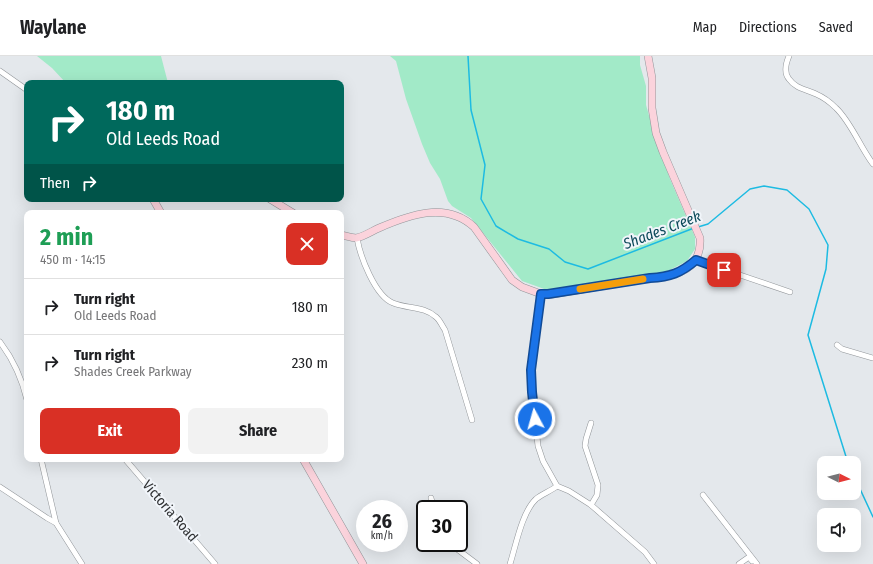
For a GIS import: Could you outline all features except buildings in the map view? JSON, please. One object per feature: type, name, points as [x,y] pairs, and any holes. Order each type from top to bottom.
[{"type":"main road","points":[[344,236],[357,238],[418,214],[447,212],[468,221],[474,227],[512,280],[522,287],[541,294],[666,277],[685,270],[696,260],[701,245],[700,238],[662,152],[656,133],[652,108],[652,78],[648,56]]},
{"type":"main road","points":[[275,202],[288,210]]},
{"type":"main road","points":[[305,462],[363,564]]},
{"type":"street","points":[[789,56],[786,70],[788,79],[797,88],[816,94],[837,109],[846,120],[864,152],[873,164]]},
{"type":"street","points":[[0,71],[24,88]]},
{"type":"street","points":[[357,238],[358,247],[375,286],[383,296],[400,306],[423,309],[437,317],[445,330],[472,420]]},
{"type":"street","points":[[696,260],[790,292]]},
{"type":"street","points":[[541,294],[531,370],[538,446],[543,461],[557,486],[569,491],[591,505],[645,552],[654,564]]},
{"type":"street","points":[[0,342],[9,354],[24,388]]},
{"type":"street","points":[[837,345],[842,349],[873,358]]},
{"type":"street","points":[[591,505],[597,495],[598,485],[585,446],[592,422]]},
{"type":"street","points":[[42,462],[56,523],[82,564]]},
{"type":"street","name":"Victoria Road","points":[[128,462],[215,564]]},
{"type":"street","points":[[510,564],[527,509],[537,498],[557,486]]},
{"type":"street","points":[[0,487],[56,523]]},
{"type":"street","points":[[703,495],[756,564]]},
{"type":"street","points":[[461,552],[477,564]]},
{"type":"street","points":[[739,564],[749,557],[756,564]]},
{"type":"green space","points":[[37,56],[161,56],[167,80],[63,80],[52,68]]},
{"type":"green space","points":[[390,56],[640,56],[640,65],[646,86],[646,105],[670,179],[695,237],[695,249],[687,261],[664,273],[547,290],[522,281],[471,218],[452,206],[448,201],[440,179],[430,163],[422,144],[406,99],[396,61]]},
{"type":"waterway","name":"Shades Creek","points":[[468,56],[471,110],[485,165],[481,199],[496,226],[518,239],[549,249],[565,262],[588,269],[694,228]]},
{"type":"waterway","name":"Shades Creek","points":[[698,227],[708,224],[750,189],[764,186],[787,190],[809,209],[828,245],[826,269],[808,335],[846,456]]},
{"type":"waterway","name":"Shades Creek","points":[[861,491],[873,517]]},
{"type":"slow traffic","points":[[580,289],[643,279]]},
{"type":"route","points":[[535,419],[531,370],[541,294],[666,277],[685,270],[696,260],[724,270]]}]
